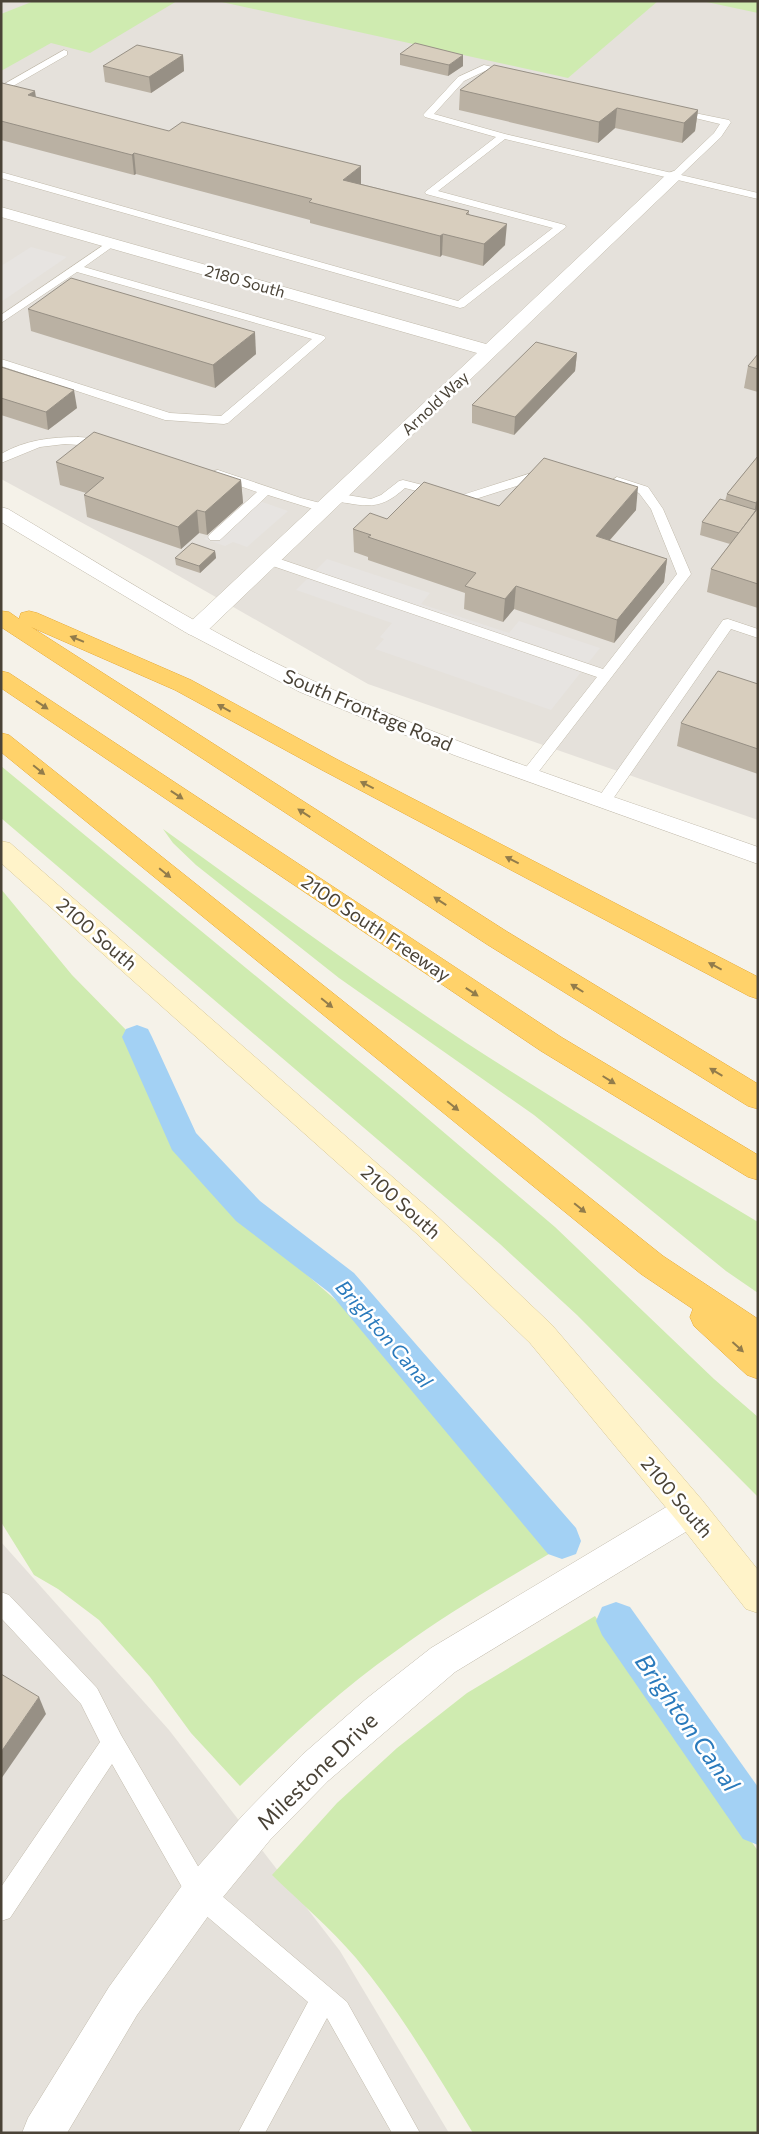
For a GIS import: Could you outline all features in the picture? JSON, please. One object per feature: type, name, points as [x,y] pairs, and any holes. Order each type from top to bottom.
[{"type":"highway","points":[[1,605],[183,685],[330,765],[758,989]]},
{"type":"highway","points":[[1,617],[497,938],[758,1098]]},
{"type":"highway","name":"2100 South Freeway","points":[[1,678],[552,1044],[758,1169]]},
{"type":"highway","points":[[1,740],[652,1265],[758,1336]]},
{"type":"highway","points":[[652,1265],[704,1317],[758,1364]]},
{"type":"main road","name":"2100 South","points":[[1,850],[418,1217],[535,1328],[690,1511],[758,1597]]},
{"type":"street","name":"Arnold Way","points":[[196,629],[674,176]]},
{"type":"street","name":"2180 South","points":[[1,212],[490,350]]},
{"type":"street","name":"South Frontage Road","points":[[1,513],[258,664],[380,719],[528,775],[758,856]]},
{"type":"street","name":"Milestone Drive","points":[[43,2133],[123,2001],[200,1894],[257,1827],[315,1768],[378,1712],[443,1660],[690,1511]]},
{"type":"lane","points":[[1,90],[64,53]]},
{"type":"lane","points":[[523,76],[484,68],[461,78],[428,115],[503,136],[756,194]]},
{"type":"lane","points":[[658,107],[726,122],[718,135],[674,176]]},
{"type":"lane","points":[[1,175],[460,305],[561,227],[430,192],[503,136]]},
{"type":"lane","points":[[1,320],[111,243]]},
{"type":"lane","points":[[1,362],[169,417],[224,420],[320,338],[76,268]]},
{"type":"lane","points":[[1,459],[32,444],[52,440],[78,441],[122,447]]},
{"type":"lane","points":[[207,471],[296,501],[373,504],[390,496],[403,484],[463,500],[557,468]]},
{"type":"lane","points":[[528,775],[684,574],[657,509],[644,490],[601,476]]},
{"type":"lane","points":[[215,537],[266,490]]},
{"type":"lane","points":[[269,560],[606,675]]},
{"type":"lane","points":[[603,802],[728,623],[758,634]]},
{"type":"lane","points":[[1,1602],[89,1696],[113,1743],[200,1894],[338,2011],[407,2133]]},
{"type":"lane","points":[[1,1909],[113,1743]]},
{"type":"lane","points":[[250,2133],[323,1999]]},
{"type":"shaded area","points":[[1,1],[758,1],[758,820],[368,684],[151,560],[1,479]]},
{"type":"shaded area","points":[[31,247],[67,257],[1,302],[1,266]]},
{"type":"shaded area","points":[[251,498],[288,511],[247,547],[233,542],[225,546],[204,539]]},
{"type":"shaded area","points":[[327,559],[430,593],[421,604],[509,633],[519,621],[600,648],[551,710],[375,649],[384,639],[380,637],[392,623],[296,590]]},
{"type":"shaded area","points":[[1,1542],[169,1730],[340,1951],[449,2133],[1,2133]]},
{"type":"green space","points":[[34,1],[177,1],[90,53],[51,43],[1,71],[1,14]]},
{"type":"green space","points":[[217,1],[658,1],[568,78]]},
{"type":"green space","points":[[702,1],[758,1],[758,13]]},
{"type":"green space","points":[[1,766],[400,1095],[555,1227],[714,1379],[758,1417],[758,1497],[577,1315],[500,1244],[1,818]]},
{"type":"green space","points":[[163,829],[351,964],[465,1042],[610,1133],[758,1222],[758,1293],[726,1271],[534,1115],[339,978],[196,865],[173,843]]},
{"type":"green space","points":[[1,889],[72,975],[130,1034],[167,1135],[205,1185],[339,1303],[534,1521],[554,1551],[415,1637],[375,1666],[315,1715],[240,1786],[191,1733],[150,1677],[99,1620],[58,1589],[34,1575],[1,1522]]},
{"type":"green space","points":[[595,1616],[758,1851],[758,2133],[473,2133],[418,2043],[356,1958],[272,1875],[337,1803],[397,1748],[467,1693]]},
{"type":"building","points":[[415,43],[463,55],[449,65],[400,54]]},
{"type":"building","points":[[137,45],[183,55],[149,77],[103,66]]},
{"type":"building","points":[[494,65],[698,110],[684,123],[617,108],[599,122],[460,90]]},
{"type":"building","points":[[1,83],[35,91],[28,95],[169,131],[182,122],[361,166],[343,180],[469,211],[466,214],[507,224],[484,244],[443,234],[440,236],[309,202],[312,199],[1,121]]},
{"type":"building","points":[[71,278],[255,332],[213,365],[28,309]]},
{"type":"building","points":[[536,342],[577,353],[515,417],[472,405]]},
{"type":"building","points":[[758,354],[758,369],[748,366]]},
{"type":"building","points":[[1,367],[74,390],[46,412],[1,398]]},
{"type":"building","points":[[94,432],[241,480],[205,512],[197,510],[178,527],[84,495],[104,478],[56,462]]},
{"type":"building","points":[[758,456],[758,500],[756,503],[727,494]]},
{"type":"building","points":[[544,458],[638,487],[596,536],[667,559],[617,620],[516,586],[505,599],[465,586],[476,573],[368,537],[371,535],[353,529],[370,513],[387,519],[424,482],[499,506]]},
{"type":"building","points":[[720,499],[756,510],[739,533],[702,522]]},
{"type":"building","points":[[758,508],[758,584],[711,569]]},
{"type":"building","points":[[192,543],[215,551],[199,566],[175,558]]},
{"type":"building","points":[[718,671],[758,684],[758,749],[681,723]]},
{"type":"building","points":[[1,1674],[39,1697],[1,1752]]},
{"type":"waterway","name":"Brighton Canal","points":[[137,1037],[183,1141],[248,1211],[342,1283],[562,1541]]},
{"type":"waterway","name":"Brighton Canal","points":[[616,1621],[758,1824]]}]
